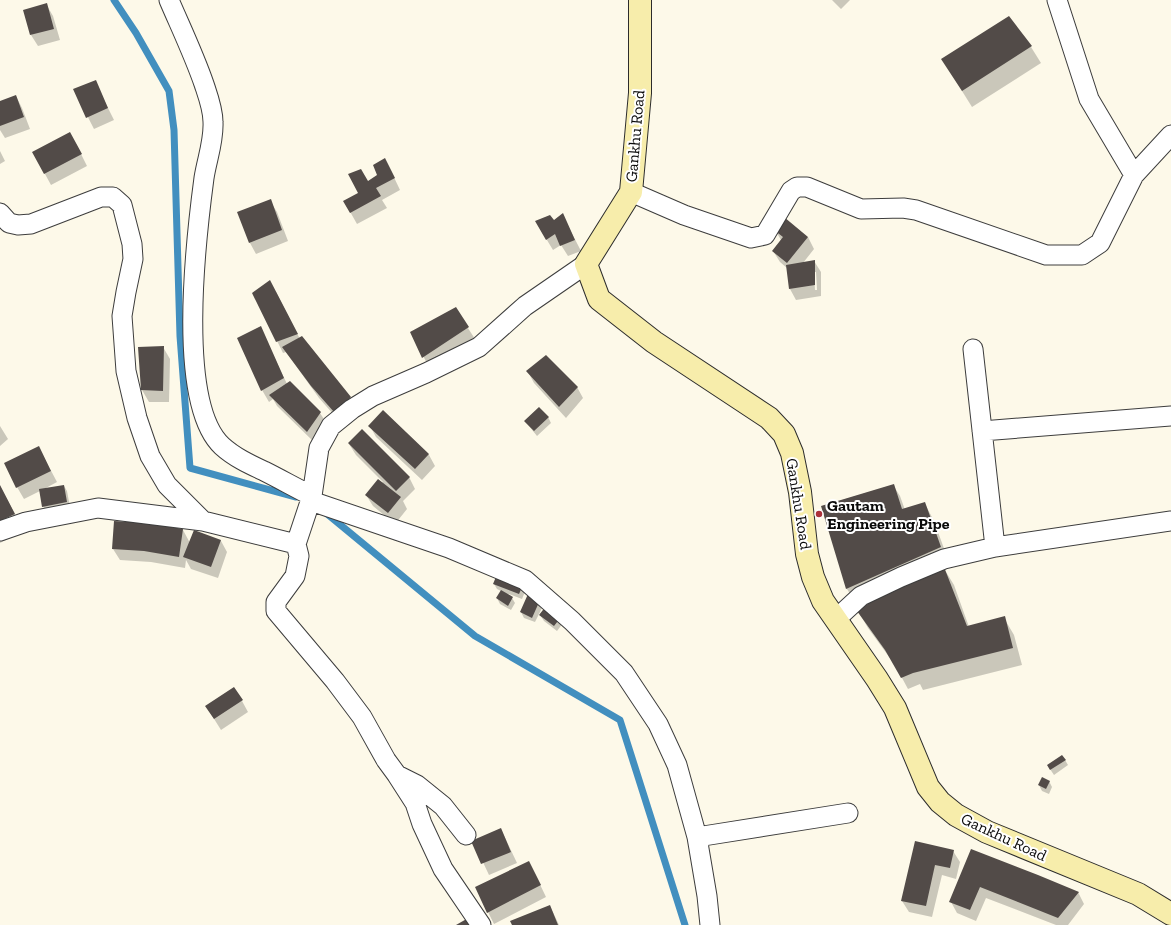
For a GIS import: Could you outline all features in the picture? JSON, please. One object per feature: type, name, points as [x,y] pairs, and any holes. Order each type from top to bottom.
[{"type":"main road","name":"Gankhu Road","points":[[640,0],[640,93],[631,192],[586,264],[599,299],[654,342],[769,418],[784,434],[792,453],[800,492],[807,554],[813,577],[822,601],[877,678],[895,708],[928,787],[940,802],[956,815],[987,832],[1138,894],[1171,914]]},
{"type":"street","points":[[169,0],[194,56],[209,98],[214,119],[214,133],[204,176],[195,255],[193,321],[196,382],[202,411],[210,430],[222,446],[240,460],[312,498],[450,548],[525,580],[572,621],[624,673],[658,724],[677,765],[697,837],[707,896],[710,925]]},
{"type":"street","points":[[1057,0],[1089,99],[1134,175]]},
{"type":"street","points":[[631,192],[684,215],[752,238],[765,235],[790,191],[797,187],[807,188],[861,209],[903,208],[916,210],[1046,256],[1082,255],[1100,244],[1134,175],[1171,135]]},
{"type":"street","points":[[0,213],[9,223],[18,225],[31,224],[101,197],[113,197],[122,205],[132,244],[133,259],[122,316],[126,371],[137,418],[150,456],[167,485],[203,521]]},
{"type":"street","points":[[481,925],[443,869],[414,803],[398,776],[386,760],[362,717],[340,687],[276,611],[276,602],[295,576],[299,556],[296,544],[312,498],[319,448],[331,426],[352,409],[373,396],[426,373],[479,347],[525,306],[586,264]]},
{"type":"street","points":[[973,349],[995,547]]},
{"type":"street","points":[[982,431],[1171,416]]},
{"type":"street","points":[[0,531],[26,522],[98,508],[203,521],[296,544]]},
{"type":"street","points":[[836,619],[861,596],[944,559],[995,547],[1171,521]]},
{"type":"street","points":[[398,776],[418,785],[443,806],[466,835]]},
{"type":"street","points":[[697,837],[848,813]]},
{"type":"building","points":[[47,3],[54,29],[30,35],[23,10]]},
{"type":"building","points":[[1009,16],[1032,46],[962,91],[941,59]]},
{"type":"building","points":[[96,80],[108,108],[86,118],[73,89]]},
{"type":"building","points":[[16,95],[24,117],[0,126],[0,101]]},
{"type":"building","points":[[70,132],[82,154],[44,174],[32,152]]},
{"type":"building","points":[[385,158],[395,178],[376,188],[381,196],[350,213],[343,201],[358,193],[348,174],[361,169],[368,181],[377,175],[373,165]]},
{"type":"building","points":[[271,199],[282,230],[249,243],[237,212]]},
{"type":"building","points":[[563,213],[575,240],[560,246],[555,234],[546,240],[535,221],[550,215],[554,220]]},
{"type":"building","points":[[784,217],[808,237],[787,263],[772,251],[783,237],[774,230]]},
{"type":"building","points":[[815,260],[815,285],[789,289],[786,265]]},
{"type":"building","points":[[270,280],[298,334],[276,342],[252,293]]},
{"type":"building","points":[[456,307],[469,327],[422,358],[410,332]]},
{"type":"building","points":[[261,326],[284,378],[261,391],[237,338]]},
{"type":"building","points":[[302,336],[351,397],[334,412],[311,386],[282,347]]},
{"type":"building","points":[[164,346],[163,391],[141,390],[138,347]]},
{"type":"building","points":[[546,355],[578,387],[559,407],[526,371]]},
{"type":"building","points":[[290,381],[321,412],[307,432],[269,395]]},
{"type":"building","points":[[539,407],[549,417],[534,431],[524,421]]},
{"type":"building","points":[[383,410],[429,454],[415,469],[368,426]]},
{"type":"building","points":[[362,429],[410,477],[396,491],[348,443]]},
{"type":"building","points":[[39,446],[51,471],[16,488],[4,463]]},
{"type":"building","points":[[378,479],[401,497],[388,513],[365,495]]},
{"type":"building","points":[[894,484],[902,509],[925,502],[941,547],[846,589],[821,506]]},
{"type":"building","points":[[0,485],[15,514],[0,521]]},
{"type":"building","points":[[64,485],[67,502],[42,507],[39,489]]},
{"type":"building","points":[[114,521],[149,523],[183,529],[179,557],[144,551],[112,549]]},
{"type":"building","points":[[194,530],[221,540],[211,567],[183,557]]},
{"type":"building","points":[[944,567],[967,626],[1005,616],[1013,648],[913,673],[901,678],[885,650],[857,611],[878,597]]},
{"type":"building","points":[[498,572],[524,583],[519,594],[493,584]]},
{"type":"building","points":[[501,590],[513,597],[508,606],[496,598]]},
{"type":"building","points":[[528,594],[540,600],[532,618],[520,612]]},
{"type":"building","points":[[546,606],[561,617],[554,626],[539,615]]},
{"type":"building","points":[[234,687],[243,700],[214,719],[205,706]]},
{"type":"building","points":[[1062,755],[1066,760],[1050,770],[1047,765]]},
{"type":"building","points":[[1042,777],[1050,781],[1046,789],[1038,785]]},
{"type":"building","points":[[501,828],[511,852],[481,864],[471,841]]},
{"type":"building","points":[[915,841],[954,850],[950,868],[935,865],[926,906],[901,901]]},
{"type":"building","points":[[971,849],[1079,892],[1058,918],[980,887],[970,910],[949,902]]},
{"type":"building","points":[[529,861],[541,885],[487,913],[475,887]]},
{"type":"building","points":[[550,905],[558,925],[512,925],[510,921]]},
{"type":"building","points":[[470,917],[474,925],[456,925]]},
{"type":"waterway","points":[[114,0],[136,33],[169,91],[174,130],[180,336],[190,468],[296,497]]},
{"type":"waterway","points":[[326,513],[475,636],[620,720],[685,925]]},
{"type":"place","name":"Gautam Engineering Pipe","points":[[819,514]]}]
